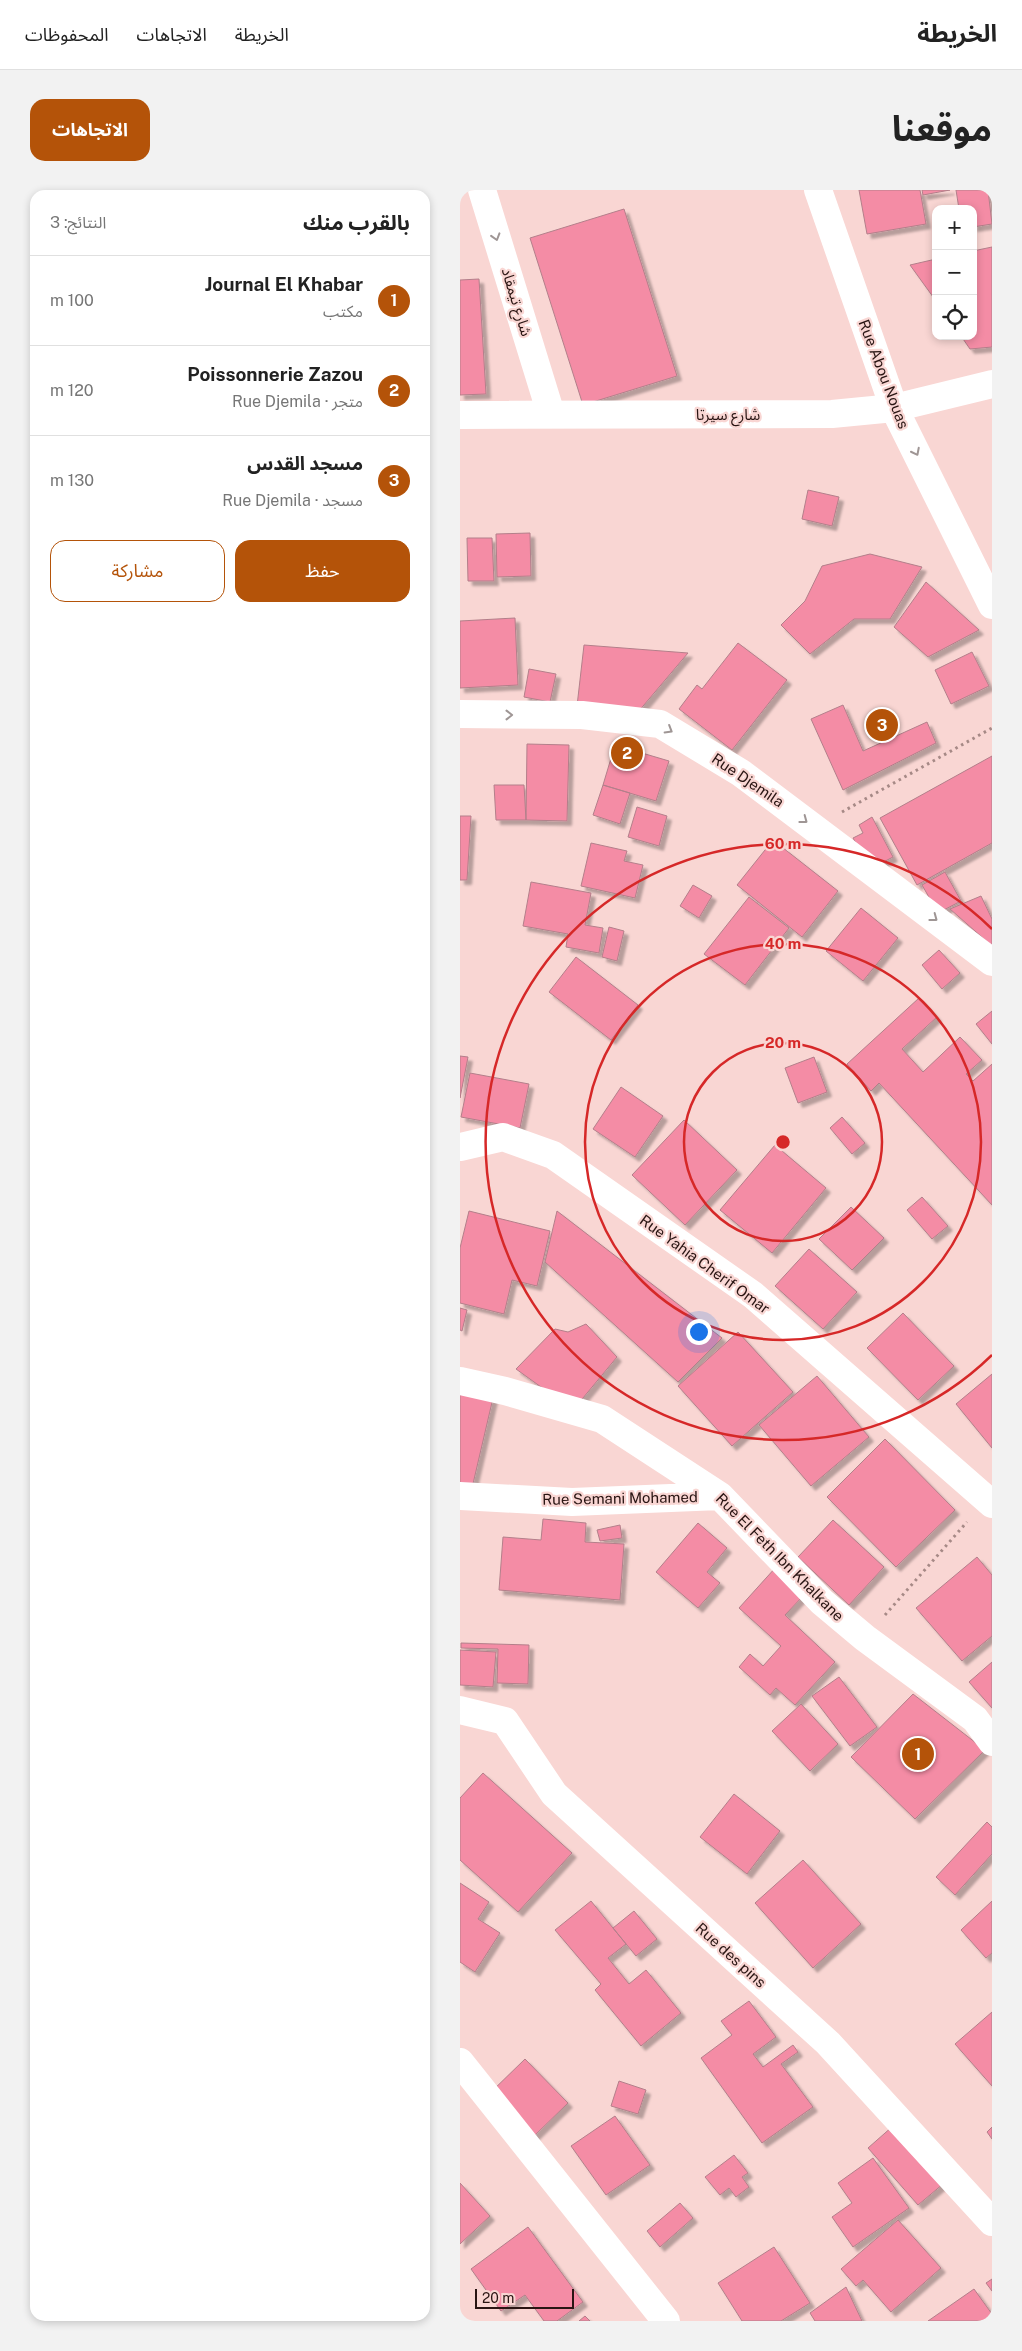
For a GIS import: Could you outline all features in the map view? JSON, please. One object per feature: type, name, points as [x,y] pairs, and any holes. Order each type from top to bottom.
[{"type":"street","name":"شارع تيمقاد","points":[[482,190],[551,414]]},
{"type":"street","name":"Rue Abou Nouas","points":[[818,190],[894,408],[992,605]]},
{"type":"street","name":"شارع سيرتا","points":[[460,414],[832,414],[894,408],[992,384]]},
{"type":"street","name":"Rue Djemila","points":[[460,714],[582,715],[660,724],[741,773],[992,962]]},
{"type":"street","name":"Rue Yahia Cherif Omar","points":[[460,1147],[502,1137],[553,1155],[753,1295],[990,1502]]},
{"type":"street","name":"Rue El Feth Ibn Khalkane","points":[[460,1381],[505,1391],[602,1419],[720,1496],[822,1602],[865,1638],[974,1720],[992,1742]]},
{"type":"street","name":"Rue Semani Mohamed","points":[[460,1496],[572,1502],[720,1496]]},
{"type":"street","name":"Rue des pins","points":[[460,1710],[505,1721],[554,1794],[828,2043],[992,2222]]},
{"type":"street","points":[[460,2062],[666,2321]]},
{"type":"path","points":[[813,827],[992,728]]},
{"type":"path","points":[[865,1638],[990,1502]]},
{"type":"building","points":[[859,190],[920,190],[926,224],[867,234]]},
{"type":"building","points":[[922,190],[950,190],[923,195]]},
{"type":"building","points":[[956,190],[988,190],[992,224],[977,226],[977,205],[958,205]]},
{"type":"building","points":[[624,209],[677,376],[583,405],[530,238]]},
{"type":"building","points":[[992,247],[992,347],[970,349],[964,340],[977,340],[977,250]]},
{"type":"building","points":[[932,260],[932,295],[910,265]]},
{"type":"building","points":[[479,279],[486,394],[460,395],[460,280]]},
{"type":"building","points":[[808,490],[839,497],[832,526],[802,519]]},
{"type":"building","points":[[530,533],[531,576],[497,577],[496,534]]},
{"type":"building","points":[[467,538],[492,538],[494,581],[468,581]]},
{"type":"building","points":[[870,554],[922,567],[890,619],[854,619],[810,654],[781,625],[805,601],[822,566]]},
{"type":"building","points":[[926,582],[979,630],[928,657],[894,627]]},
{"type":"building","points":[[515,618],[518,685],[460,688],[460,621]]},
{"type":"building","points":[[738,643],[787,680],[732,750],[679,709],[697,685],[702,689]]},
{"type":"building","points":[[584,645],[688,653],[638,712],[577,706]]},
{"type":"building","points":[[972,652],[989,686],[951,704],[935,670]]},
{"type":"building","points":[[529,669],[556,674],[550,702],[524,697]]},
{"type":"building","points":[[843,705],[863,751],[927,722],[936,743],[843,790],[811,719]]},
{"type":"building","points":[[527,744],[569,745],[567,821],[526,820]]},
{"type":"building","points":[[615,745],[669,761],[656,801],[603,785]]},
{"type":"building","points":[[992,756],[992,843],[917,885],[880,818]]},
{"type":"building","points":[[494,785],[524,785],[526,820],[496,820]]},
{"type":"building","points":[[603,785],[630,793],[620,824],[593,815]]},
{"type":"building","points":[[637,807],[667,816],[659,846],[628,837]]},
{"type":"building","points":[[460,816],[471,816],[467,880],[460,880]]},
{"type":"building","points":[[872,817],[893,857],[870,869],[853,838],[863,833],[859,825]]},
{"type":"building","points":[[773,840],[838,891],[802,937],[737,885]]},
{"type":"building","points":[[591,843],[627,851],[624,861],[643,865],[635,898],[581,886]]},
{"type":"building","points":[[945,872],[961,901],[938,913],[922,885]]},
{"type":"building","points":[[531,882],[591,893],[585,925],[603,928],[599,953],[566,947],[568,934],[523,926]]},
{"type":"building","points":[[693,885],[712,896],[699,918],[680,906]]},
{"type":"building","points":[[981,896],[992,919],[992,946],[950,909]]},
{"type":"building","points":[[749,897],[789,928],[745,985],[704,954]]},
{"type":"building","points":[[861,908],[898,938],[863,981],[826,951]]},
{"type":"building","points":[[609,927],[624,931],[617,961],[602,957]]},
{"type":"building","points":[[939,950],[960,973],[942,989],[922,965]]},
{"type":"building","points":[[576,957],[638,1005],[611,1040],[549,992]]},
{"type":"building","points":[[919,998],[937,1017],[902,1049],[923,1072],[960,1037],[982,1060],[966,1074],[973,1081],[992,1064],[992,1205],[879,1083],[871,1091],[847,1064]]},
{"type":"building","points":[[992,1011],[992,1044],[976,1024]]},
{"type":"building","points":[[460,1056],[468,1057],[460,1098]]},
{"type":"building","points":[[814,1057],[827,1092],[798,1103],[785,1068]]},
{"type":"building","points":[[470,1073],[529,1084],[520,1128],[461,1117]]},
{"type":"building","points":[[621,1087],[663,1116],[635,1157],[593,1129]]},
{"type":"building","points":[[842,1117],[865,1143],[852,1154],[830,1128]]},
{"type":"building","points":[[684,1120],[737,1170],[685,1225],[632,1175]]},
{"type":"building","points":[[775,1145],[826,1188],[772,1253],[720,1210]]},
{"type":"building","points":[[922,1197],[948,1226],[932,1239],[907,1210]]},
{"type":"building","points":[[851,1207],[884,1238],[852,1270],[819,1239]]},
{"type":"building","points":[[469,1211],[550,1231],[537,1286],[512,1280],[504,1314],[460,1303],[460,1248]]},
{"type":"building","points":[[557,1211],[722,1338],[678,1382],[545,1262]]},
{"type":"building","points":[[809,1249],[857,1292],[823,1329],[775,1286]]},
{"type":"building","points":[[460,1308],[467,1310],[462,1331],[460,1330]]},
{"type":"building","points":[[903,1313],[954,1366],[918,1400],[867,1348]]},
{"type":"building","points":[[586,1324],[617,1357],[573,1410],[516,1369],[555,1329],[568,1332]]},
{"type":"building","points":[[738,1332],[793,1392],[732,1446],[678,1386]]},
{"type":"building","points":[[992,1374],[992,1448],[956,1404]]},
{"type":"building","points":[[817,1376],[869,1437],[811,1486],[759,1425]]},
{"type":"building","points":[[460,1391],[493,1398],[472,1488],[460,1486]]},
{"type":"building","points":[[885,1439],[955,1510],[896,1567],[827,1497]]},
{"type":"building","points":[[543,1519],[586,1523],[585,1542],[624,1544],[620,1600],[499,1590],[503,1537],[541,1540]]},
{"type":"building","points":[[833,1520],[884,1567],[849,1605],[798,1557]]},
{"type":"building","points":[[698,1523],[727,1548],[707,1572],[720,1583],[698,1608],[656,1572]]},
{"type":"building","points":[[620,1525],[622,1538],[600,1541],[597,1530]]},
{"type":"building","points":[[977,1557],[992,1575],[992,1636],[962,1661],[916,1608]]},
{"type":"building","points":[[776,1567],[805,1594],[785,1615],[835,1662],[795,1705],[776,1688],[770,1695],[739,1667],[750,1654],[763,1666],[781,1646],[739,1608]]},
{"type":"building","points":[[461,1643],[529,1645],[528,1684],[497,1683],[498,1649],[461,1648]]},
{"type":"building","points":[[460,1650],[496,1652],[493,1687],[460,1685]]},
{"type":"building","points":[[992,1662],[992,1708],[969,1682]]},
{"type":"building","points":[[839,1677],[877,1727],[850,1746],[812,1696]]},
{"type":"building","points":[[913,1694],[985,1750],[915,1819],[851,1757]]},
{"type":"building","points":[[801,1704],[838,1744],[810,1771],[772,1731]]},
{"type":"building","points":[[483,1773],[572,1853],[518,1912],[460,1860],[460,1798]]},
{"type":"building","points":[[734,1794],[780,1831],[747,1874],[700,1837]]},
{"type":"building","points":[[987,1822],[992,1827],[992,1854],[955,1895],[936,1877]]},
{"type":"building","points":[[803,1860],[861,1924],[813,1968],[755,1903]]},
{"type":"building","points":[[460,1883],[489,1902],[478,1919],[500,1933],[475,1972],[460,1962]]},
{"type":"building","points":[[591,1901],[626,1944],[608,1958],[629,1984],[646,1970],[681,2013],[641,2046],[595,1990],[601,1984],[555,1930]]},
{"type":"building","points":[[992,1901],[992,1953],[986,1958],[961,1930]]},
{"type":"building","points":[[634,1911],[657,1939],[636,1956],[613,1928]]},
{"type":"building","points":[[749,2001],[776,2037],[753,2054],[763,2067],[793,2045],[798,2052],[781,2064],[813,2107],[762,2143],[701,2058],[732,2035],[721,2021]]},
{"type":"building","points":[[992,2012],[992,2086],[955,2044]]},
{"type":"building","points":[[525,2059],[568,2103],[530,2140],[487,2096]]},
{"type":"building","points":[[619,2081],[646,2090],[638,2114],[611,2106]]},
{"type":"building","points":[[615,2116],[650,2165],[606,2195],[571,2146]]},
{"type":"building","points":[[893,2126],[943,2184],[918,2205],[868,2148]]},
{"type":"building","points":[[992,2127],[992,2139],[987,2132]]},
{"type":"building","points":[[734,2155],[748,2173],[742,2177],[749,2187],[736,2197],[729,2188],[720,2195],[705,2177]]},
{"type":"building","points":[[873,2158],[909,2208],[853,2247],[832,2217],[852,2203],[838,2183]]},
{"type":"building","points":[[460,2183],[490,2216],[460,2244]]},
{"type":"building","points":[[680,2203],[693,2218],[660,2247],[647,2231]]},
{"type":"building","points":[[898,2220],[941,2268],[891,2312],[863,2280],[856,2286],[841,2269]]},
{"type":"building","points":[[528,2227],[583,2302],[557,2321],[544,2321],[525,2295],[501,2311],[471,2269]]},
{"type":"building","points":[[774,2247],[810,2303],[781,2321],[742,2321],[718,2283]]},
{"type":"building","points":[[992,2279],[992,2291],[986,2283]]},
{"type":"building","points":[[846,2287],[862,2321],[815,2321],[810,2313]]},
{"type":"building","points":[[974,2289],[992,2314],[992,2321],[928,2321]]},
{"type":"building","points":[[585,2316],[590,2321],[579,2321]]},
{"type":"place","name":"مسجد القدس","points":[[882,725]]},
{"type":"place","name":"Poissonnerie Zazou","points":[[627,753]]},
{"type":"place","name":"Journal El Khabar","points":[[918,1754]]}]
